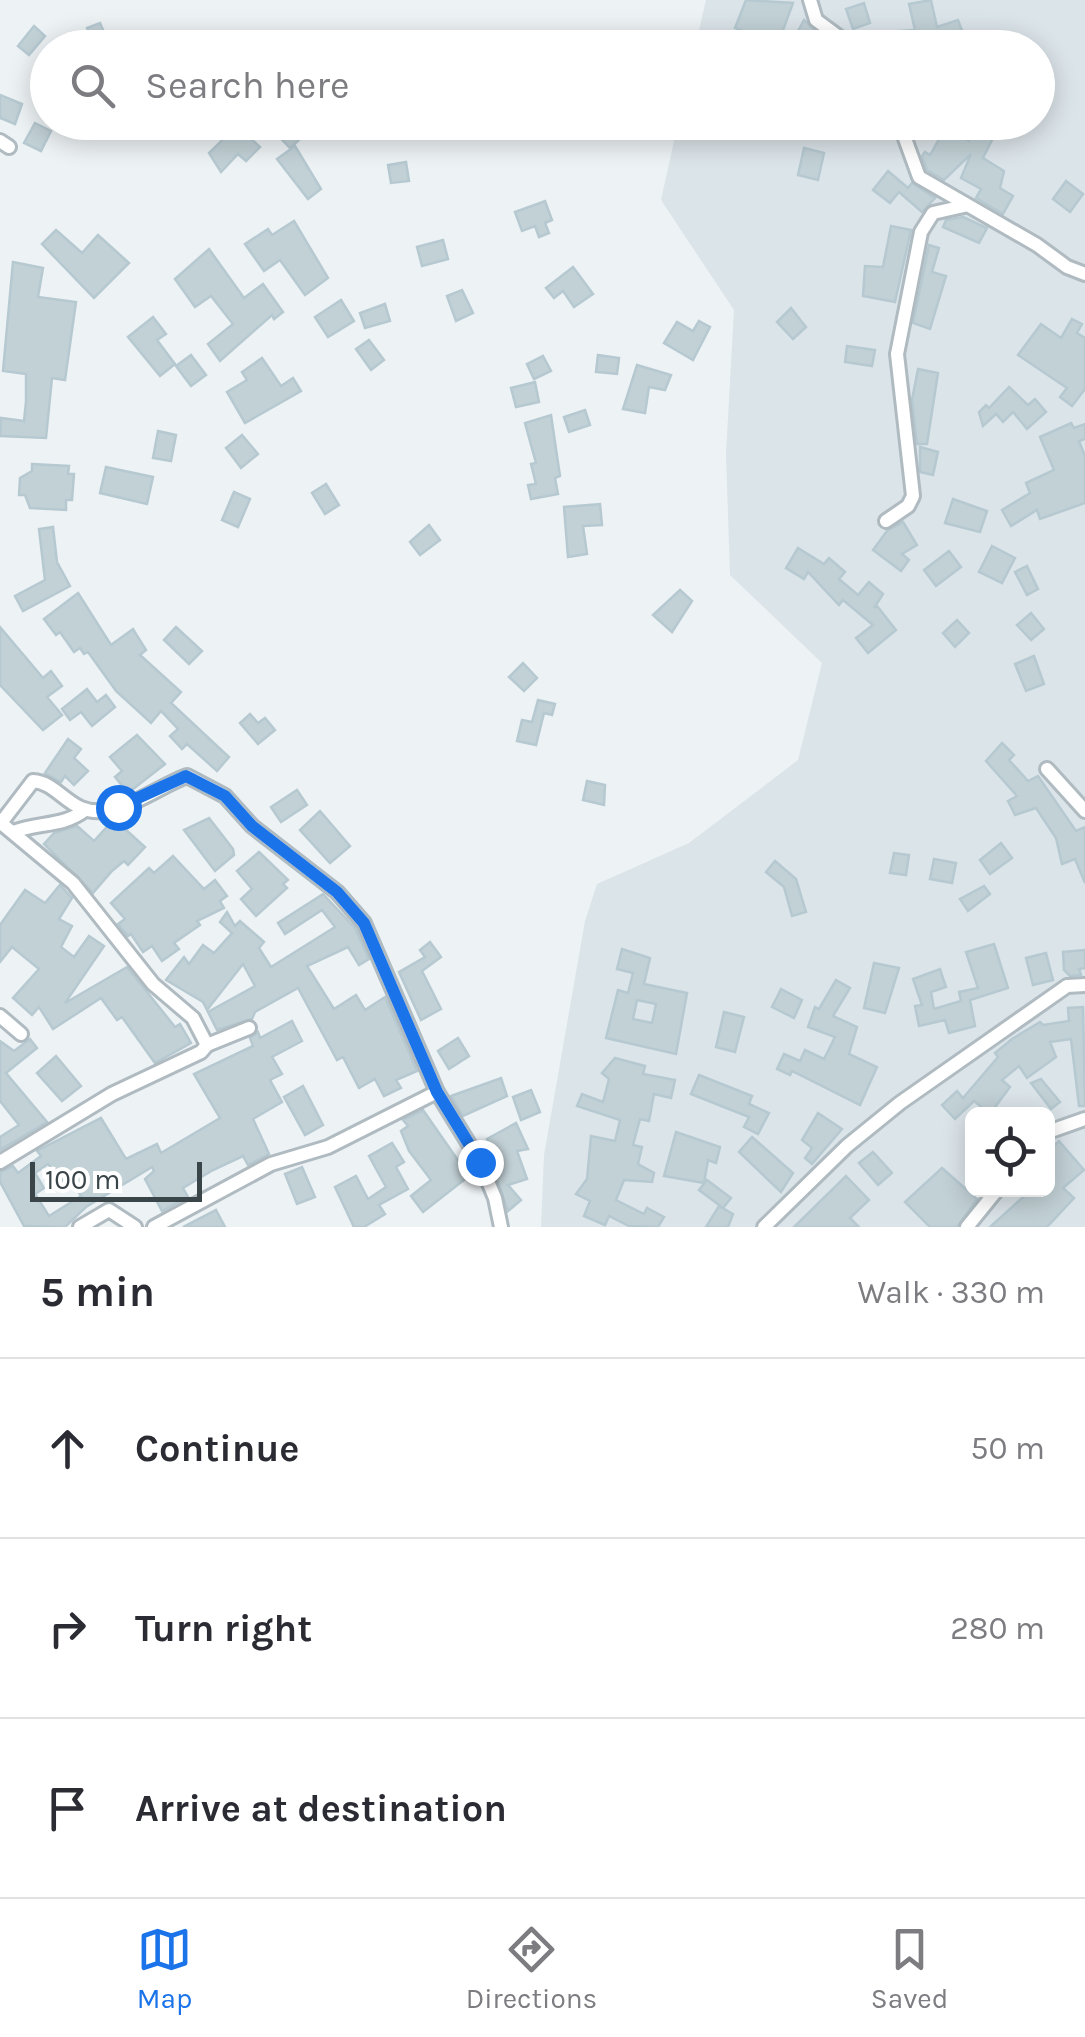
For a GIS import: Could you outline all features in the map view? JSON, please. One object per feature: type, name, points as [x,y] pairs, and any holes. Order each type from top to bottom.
[{"type":"street","points":[[810,0],[816,20],[830,30]]},
{"type":"street","points":[[905,140],[914,170],[964,206],[1085,274]]},
{"type":"street","points":[[886,521],[908,506],[913,496],[898,354],[921,232],[934,212],[964,206]]},
{"type":"street","points":[[1046,769],[1085,811]]},
{"type":"street","points":[[4,827],[41,822],[63,824],[85,810],[118,807],[186,776],[225,796],[252,826],[337,892],[364,923],[437,1092],[480,1162],[495,1198],[501,1227]]},
{"type":"street","points":[[4,827],[33,781],[47,784],[85,810]]},
{"type":"street","points":[[4,827],[72,883],[153,984],[193,1018],[207,1044]]},
{"type":"street","points":[[764,1227],[847,1146],[953,1062],[1067,986],[1084,982]]},
{"type":"street","points":[[0,1016],[20,1034]]},
{"type":"street","points":[[0,1162],[112,1094],[201,1052],[207,1044],[249,1028]]},
{"type":"street","points":[[154,1227],[271,1164],[328,1146],[437,1092]]},
{"type":"street","points":[[1055,1130],[1085,1119]]},
{"type":"street","points":[[967,1227],[991,1197]]},
{"type":"street","points":[[80,1227],[109,1210],[135,1227]]},
{"type":"shaded area","points":[[706,0],[1085,0],[1085,1227],[541,1227],[544,1155],[585,921],[597,884],[689,843],[798,760],[822,663],[730,575],[726,454],[734,310],[661,200],[674,140],[1055,140],[1055,30],[699,30]]},
{"type":"building","points":[[746,0],[793,3],[783,30],[735,28]]},
{"type":"building","points":[[931,0],[937,27],[958,20],[962,30],[915,30],[909,4]]},
{"type":"building","points":[[864,3],[870,23],[853,29],[846,9]]},
{"type":"building","points":[[804,20],[815,30],[799,30]]},
{"type":"building","points":[[100,23],[103,30],[88,30]]},
{"type":"building","points":[[30,31],[30,54],[18,46]]},
{"type":"building","points":[[0,95],[22,104],[15,124],[0,118]]},
{"type":"building","points":[[30,132],[30,140],[46,140],[41,151],[24,143]]},
{"type":"building","points":[[222,140],[252,140],[260,147],[246,161],[238,154],[221,172],[209,153]]},
{"type":"building","points":[[282,140],[299,140],[290,148]]},
{"type":"building","points":[[939,140],[992,140],[983,158],[1004,171],[1000,188],[1013,196],[1003,214],[976,198],[981,189],[961,178],[971,154],[944,180],[927,170],[922,156],[925,152],[930,155]]},
{"type":"building","points":[[295,146],[321,189],[308,199],[277,159]]},
{"type":"building","points":[[804,148],[824,153],[818,180],[798,175]]},
{"type":"building","points":[[406,162],[409,181],[391,183],[388,165]]},
{"type":"building","points":[[888,171],[908,188],[912,183],[935,198],[922,212],[899,192],[890,203],[873,190]]},
{"type":"building","points":[[1066,181],[1083,194],[1070,212],[1053,199]]},
{"type":"building","points":[[545,201],[552,220],[545,223],[549,233],[539,237],[535,226],[522,231],[515,212]]},
{"type":"building","points":[[963,217],[987,228],[979,243],[943,227],[946,220]]},
{"type":"building","points":[[294,221],[328,278],[305,295],[280,260],[264,271],[245,244],[268,229],[272,235]]},
{"type":"building","points":[[891,226],[911,230],[895,302],[863,296],[865,266],[883,267]]},
{"type":"building","points":[[56,230],[82,253],[98,235],[129,263],[94,298],[42,244]]},
{"type":"building","points":[[443,240],[448,259],[422,266],[417,247]]},
{"type":"building","points":[[929,245],[939,248],[932,272],[946,276],[930,329],[913,323]]},
{"type":"building","points":[[209,249],[244,298],[263,284],[283,312],[274,319],[272,315],[220,361],[208,344],[233,324],[211,296],[195,307],[175,279]]},
{"type":"building","points":[[13,262],[43,268],[38,297],[76,302],[65,380],[52,378],[46,438],[0,436],[1,418],[24,421],[26,402],[26,374],[3,371]]},
{"type":"building","points":[[573,267],[593,294],[574,307],[563,291],[554,298],[546,288]]},
{"type":"building","points":[[462,290],[473,313],[456,321],[447,296]]},
{"type":"building","points":[[341,300],[354,321],[328,337],[315,317]]},
{"type":"building","points":[[385,304],[390,321],[365,328],[360,313]]},
{"type":"building","points":[[791,308],[806,327],[793,339],[777,322]]},
{"type":"building","points":[[153,317],[166,334],[157,340],[175,364],[160,376],[128,337]]},
{"type":"building","points":[[1072,319],[1082,324],[1077,333],[1085,338],[1085,389],[1072,406],[1060,397],[1067,388],[1018,355],[1041,324],[1061,338]]},
{"type":"building","points":[[699,321],[710,327],[693,360],[664,343],[677,322],[693,331]]},
{"type":"building","points":[[369,340],[384,360],[371,370],[356,349]]},
{"type":"building","points":[[847,346],[875,350],[872,366],[845,362]]},
{"type":"building","points":[[191,355],[206,375],[191,386],[176,366]]},
{"type":"building","points":[[598,355],[619,358],[617,374],[596,372]]},
{"type":"building","points":[[543,356],[551,371],[534,379],[527,364]]},
{"type":"building","points":[[262,358],[281,386],[293,378],[301,391],[245,423],[227,392],[247,380],[242,372]]},
{"type":"building","points":[[637,365],[671,375],[665,390],[649,387],[645,413],[623,409]]},
{"type":"building","points":[[918,369],[938,373],[927,444],[917,444],[912,400]]},
{"type":"building","points":[[535,382],[539,402],[516,407],[511,388]]},
{"type":"building","points":[[1009,387],[1028,405],[1035,399],[1046,412],[1027,429],[1013,412],[1003,422],[996,414],[983,426],[979,412],[986,405],[989,408]]},
{"type":"building","points":[[585,410],[590,425],[569,432],[564,417]]},
{"type":"building","points":[[551,415],[560,476],[555,478],[558,494],[531,499],[528,485],[536,484],[531,464],[536,463],[525,423]]},
{"type":"building","points":[[1071,423],[1074,428],[1085,424],[1085,439],[1079,441],[1085,456],[1085,503],[1040,519],[1037,510],[1011,526],[1002,510],[1030,493],[1026,483],[1054,470],[1040,437]]},
{"type":"building","points":[[158,431],[176,435],[171,461],[153,458]]},
{"type":"building","points":[[242,435],[258,454],[241,468],[226,448]]},
{"type":"building","points":[[920,447],[938,452],[933,475],[920,472]]},
{"type":"building","points":[[32,464],[69,466],[68,474],[74,474],[72,500],[66,500],[66,510],[30,508],[25,495],[19,495],[20,478],[32,471]]},
{"type":"building","points":[[106,467],[153,477],[147,504],[100,493]]},
{"type":"building","points":[[326,484],[339,505],[325,514],[312,493]]},
{"type":"building","points":[[234,492],[250,499],[238,527],[222,520]]},
{"type":"building","points":[[953,499],[987,511],[980,532],[945,523]]},
{"type":"building","points":[[600,504],[602,525],[583,526],[587,554],[568,557],[564,507]]},
{"type":"building","points":[[903,522],[917,545],[902,554],[909,560],[901,571],[873,550],[887,531]]},
{"type":"building","points":[[429,525],[440,540],[420,555],[410,542]]},
{"type":"building","points":[[53,527],[57,562],[70,586],[23,611],[15,596],[45,580],[39,529]]},
{"type":"building","points":[[992,546],[1015,558],[1002,583],[979,572]]},
{"type":"building","points":[[798,548],[824,564],[829,558],[845,572],[839,579],[858,595],[869,582],[883,594],[874,608],[877,606],[896,630],[868,653],[856,638],[873,625],[843,600],[839,605],[808,572],[804,579],[786,568]]},
{"type":"building","points":[[949,551],[961,567],[936,586],[924,570]]},
{"type":"building","points":[[1027,566],[1038,589],[1027,595],[1015,572]]},
{"type":"building","points":[[680,590],[692,601],[672,632],[653,615]]},
{"type":"building","points":[[78,593],[111,645],[133,629],[146,650],[140,655],[181,692],[171,703],[229,757],[217,771],[187,744],[182,749],[170,736],[178,729],[161,711],[151,723],[116,691],[88,652],[84,654],[80,648],[74,652],[60,632],[56,635],[44,619]]},
{"type":"building","points":[[1031,613],[1044,629],[1031,640],[1017,625]]},
{"type":"building","points":[[957,620],[969,633],[955,647],[943,633]]},
{"type":"building","points":[[0,627],[43,678],[51,671],[62,686],[47,697],[62,715],[43,730],[0,685]]},
{"type":"building","points":[[176,627],[202,651],[189,664],[164,640]]},
{"type":"building","points":[[1034,656],[1044,684],[1026,691],[1015,664]]},
{"type":"building","points":[[523,663],[537,678],[524,691],[509,677]]},
{"type":"building","points":[[87,689],[97,702],[106,695],[115,707],[92,726],[81,712],[70,720],[62,709]]},
{"type":"building","points":[[538,700],[555,704],[552,715],[544,713],[536,745],[517,741],[522,720],[532,722]]},
{"type":"building","points":[[250,714],[258,723],[265,718],[275,730],[258,744],[240,723]]},
{"type":"building","points":[[137,735],[165,764],[128,793],[115,777],[122,771],[110,757]]},
{"type":"building","points":[[68,739],[81,749],[74,758],[88,771],[74,785],[65,776],[61,782],[45,773]]},
{"type":"building","points":[[1002,743],[1014,755],[1009,760],[1028,781],[1038,776],[1076,831],[1085,827],[1085,883],[1075,859],[1062,864],[1056,838],[1036,808],[1015,815],[1008,801],[1017,796],[986,761]]},
{"type":"building","points":[[587,781],[605,785],[604,805],[583,800]]},
{"type":"building","points":[[297,790],[307,805],[281,822],[271,807]]},
{"type":"building","points":[[320,811],[350,846],[330,863],[300,830]]},
{"type":"building","points":[[209,818],[234,855],[215,871],[184,830]]},
{"type":"building","points":[[114,819],[145,847],[128,865],[124,861],[112,871],[93,893],[44,844],[54,833],[77,826],[94,841]]},
{"type":"building","points":[[1001,843],[1012,858],[990,874],[980,860]]},
{"type":"building","points":[[259,852],[288,880],[283,884],[287,888],[256,916],[241,899],[252,889],[237,871]]},
{"type":"building","points":[[894,853],[909,855],[906,875],[890,873]]},
{"type":"building","points":[[173,856],[204,889],[215,880],[227,896],[220,901],[224,908],[197,921],[200,925],[174,943],[179,949],[162,961],[152,946],[143,952],[131,934],[128,936],[118,924],[125,919],[111,903],[149,868],[154,873]]},
{"type":"building","points":[[934,859],[956,863],[952,883],[930,879]]},
{"type":"building","points":[[775,861],[796,879],[806,912],[792,916],[784,887],[766,872]]},
{"type":"building","points":[[60,885],[72,898],[59,919],[72,926],[61,947],[74,957],[89,936],[104,946],[65,1003],[127,967],[175,1027],[180,1024],[191,1043],[155,1063],[122,1017],[117,1020],[101,998],[53,1029],[39,1007],[32,1015],[13,998],[39,969],[12,947],[0,962],[0,925],[25,890],[45,903]]},
{"type":"building","points":[[984,886],[990,894],[968,911],[960,899]]},
{"type":"building","points":[[323,894],[355,928],[369,959],[359,965],[348,947],[307,966],[334,1009],[356,995],[365,1010],[385,997],[417,1071],[396,1080],[401,1088],[384,1096],[375,1079],[359,1088],[343,1057],[337,1060],[298,988],[255,1012],[252,1019],[217,1030],[208,1012],[255,986],[243,964],[207,1010],[203,1002],[166,980],[184,957],[189,964],[203,945],[214,953],[232,933],[220,922],[227,912],[235,926],[240,921],[264,942],[259,948],[271,967],[335,927],[322,910],[285,934],[278,923]]},
{"type":"building","points":[[430,942],[441,957],[422,971],[441,1009],[421,1020],[399,972],[425,957],[420,950]]},
{"type":"building","points":[[994,944],[1008,988],[970,1000],[975,1026],[949,1033],[945,1020],[919,1026],[915,1006],[922,1005],[913,979],[940,969],[946,987],[931,992],[934,1009],[961,1001],[959,992],[978,988],[966,952]]},
{"type":"building","points":[[622,949],[650,958],[644,984],[687,993],[676,1054],[606,1038],[618,990],[628,993],[633,973],[617,969]],"holes":[[[637,1000],[656,1004],[652,1023],[633,1019]]]},
{"type":"building","points":[[1085,950],[1081,975],[1070,976],[1064,970],[1063,952]]},
{"type":"building","points":[[1046,953],[1053,980],[1033,985],[1026,958]]},
{"type":"building","points":[[874,963],[899,968],[885,1013],[864,1008]]},
{"type":"building","points":[[836,980],[850,988],[833,1016],[857,1027],[849,1054],[877,1067],[860,1105],[792,1071],[790,1075],[777,1069],[784,1054],[800,1061],[805,1050],[824,1059],[835,1037],[808,1027],[815,1007],[819,1009]]},
{"type":"building","points":[[781,989],[802,1000],[794,1018],[772,1007]]},
{"type":"building","points":[[1083,1007],[1085,1106],[1079,1106],[1071,1039],[1050,1042],[1056,1057],[1027,1078],[1019,1066],[1002,1080],[1010,1087],[995,1107],[981,1107],[974,1101],[955,1119],[942,1105],[957,1091],[963,1098],[998,1057],[995,1053],[1012,1039],[1040,1022],[1043,1025],[1069,1021],[1068,1008]]},
{"type":"building","points":[[724,1012],[744,1017],[735,1052],[716,1047]]},
{"type":"building","points":[[292,1021],[302,1041],[272,1057],[282,1074],[270,1080],[282,1102],[253,1119],[269,1154],[248,1165],[243,1156],[213,1170],[183,1188],[188,1197],[162,1211],[145,1179],[154,1171],[152,1167],[86,1207],[65,1227],[24,1226],[0,1182],[0,1172],[13,1166],[18,1173],[41,1156],[37,1151],[101,1118],[126,1159],[157,1144],[161,1153],[220,1118],[194,1074],[253,1046],[250,1038],[258,1032],[260,1038]],"holes":[[[48,1164],[63,1181],[69,1176],[81,1196],[49,1216],[35,1194],[44,1188],[35,1173]]]},
{"type":"building","points":[[458,1038],[469,1056],[449,1069],[438,1051]]},
{"type":"building","points":[[30,1039],[37,1048],[6,1073],[47,1122],[0,1150],[0,1137],[19,1125],[0,1101],[0,1041],[14,1051]]},
{"type":"building","points":[[56,1056],[81,1086],[62,1101],[37,1073]]},
{"type":"building","points":[[615,1058],[645,1066],[643,1074],[675,1080],[671,1098],[654,1094],[649,1121],[640,1119],[633,1145],[642,1147],[638,1164],[654,1173],[652,1182],[624,1180],[616,1200],[644,1214],[647,1208],[664,1217],[658,1227],[629,1226],[609,1216],[605,1225],[584,1216],[590,1201],[576,1194],[587,1179],[591,1136],[615,1141],[620,1120],[577,1106],[582,1094],[603,1102],[609,1079],[602,1073]]},
{"type":"building","points":[[699,1075],[752,1096],[749,1104],[769,1113],[758,1134],[744,1127],[749,1117],[691,1094]]},
{"type":"building","points":[[501,1078],[507,1096],[463,1116],[451,1096]]},
{"type":"building","points":[[1041,1079],[1060,1102],[1049,1107],[1031,1083]]},
{"type":"building","points":[[303,1086],[323,1125],[305,1135],[284,1097]]},
{"type":"building","points":[[531,1090],[540,1112],[521,1120],[513,1097]]},
{"type":"building","points":[[423,1110],[469,1176],[423,1212],[411,1196],[431,1180],[409,1151],[401,1131],[408,1126],[403,1120]]},
{"type":"building","points":[[818,1113],[842,1129],[812,1164],[805,1158],[812,1148],[802,1140]]},
{"type":"building","points":[[516,1123],[528,1149],[517,1151],[527,1179],[508,1185],[521,1200],[508,1211],[493,1167],[502,1168],[487,1139]]},
{"type":"building","points":[[676,1132],[720,1147],[716,1163],[708,1160],[704,1183],[664,1176]]},
{"type":"building","points":[[752,1137],[793,1173],[781,1192],[739,1152]]},
{"type":"building","points":[[1059,1141],[1084,1170],[1063,1188],[1074,1198],[1047,1227],[990,1227],[1023,1197],[1055,1197],[1055,1145]]},
{"type":"building","points":[[392,1143],[404,1162],[396,1167],[408,1189],[379,1205],[385,1214],[364,1227],[354,1227],[335,1187],[356,1176],[368,1199],[386,1187],[369,1156]]},
{"type":"building","points":[[873,1152],[892,1173],[878,1185],[859,1163]]},
{"type":"building","points":[[302,1167],[315,1197],[297,1204],[285,1174]]},
{"type":"building","points":[[942,1168],[965,1188],[965,1197],[977,1199],[957,1227],[930,1227],[905,1202]]},
{"type":"building","points":[[846,1176],[869,1200],[850,1218],[859,1227],[794,1227]]},
{"type":"building","points":[[707,1180],[731,1198],[723,1208],[699,1190]]},
{"type":"building","points":[[719,1206],[733,1214],[728,1227],[706,1227]]},
{"type":"building","points":[[216,1210],[225,1227],[183,1227]]},
{"type":"route","points":[[118,807],[186,776],[200,781],[225,796],[252,826],[337,892],[364,923],[437,1092],[466,1133],[480,1162]]}]
